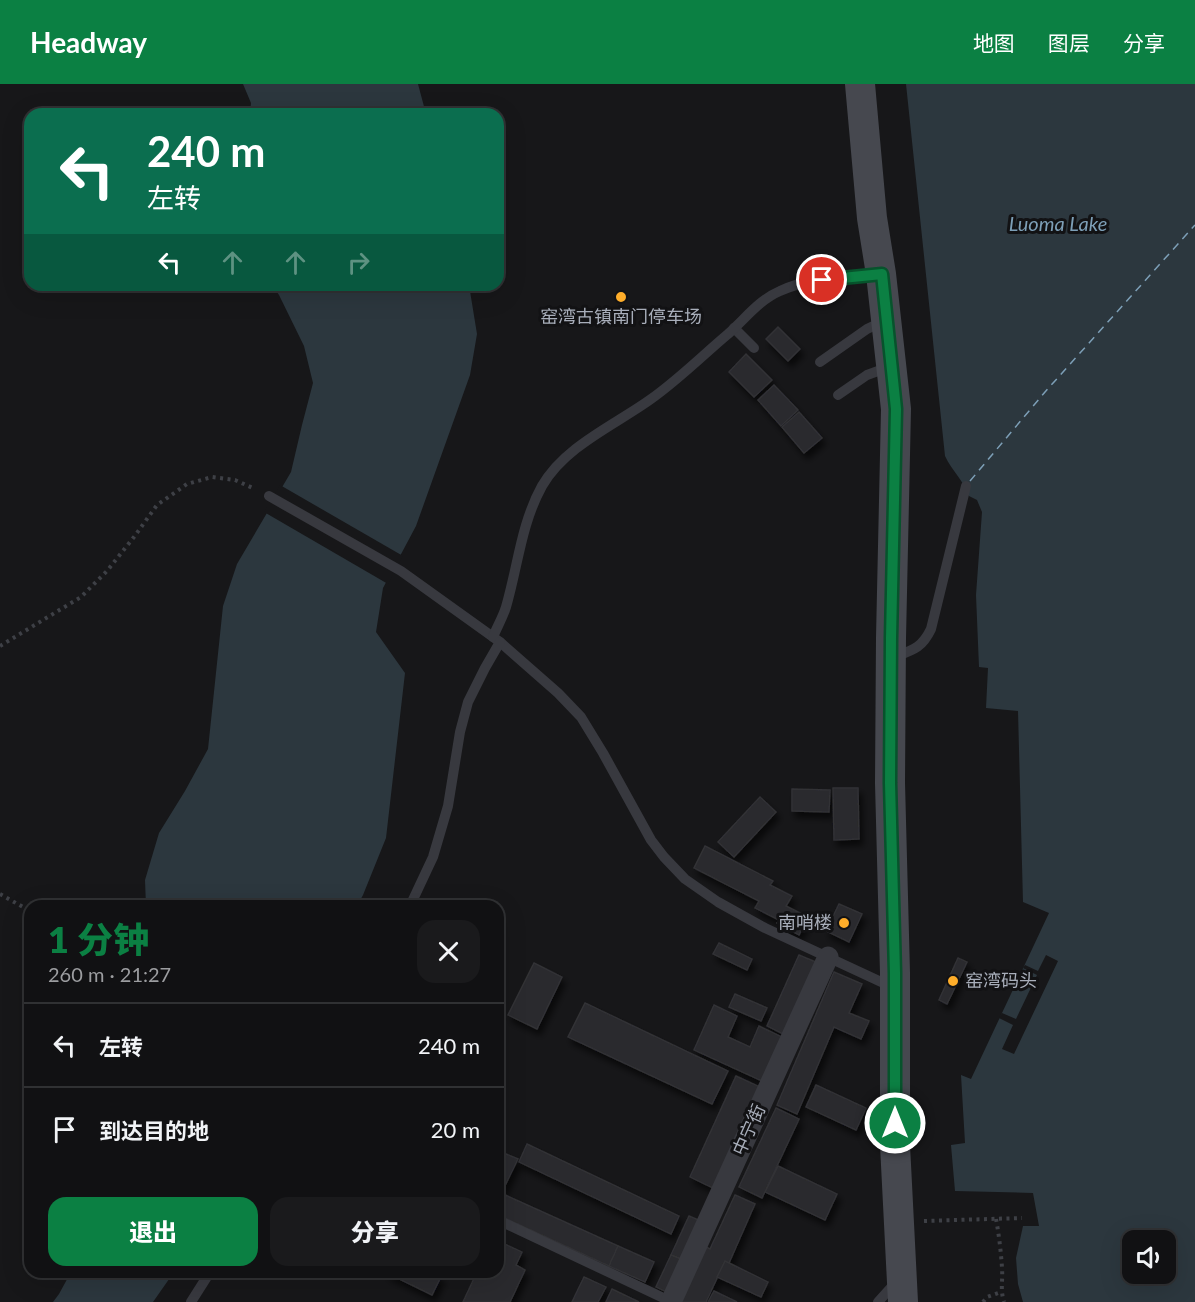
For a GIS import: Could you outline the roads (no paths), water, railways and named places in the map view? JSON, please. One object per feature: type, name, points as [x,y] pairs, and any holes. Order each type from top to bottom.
[{"type":"street","points":[[860,84],[872,219],[882,274],[896,409],[890,783],[895,988],[895,1145],[902,1289]]},
{"type":"street","name":"中宁街","points":[[671,1302],[828,957]]},
{"type":"lane","points":[[413,900],[433,857],[445,816],[460,732],[468,702],[497,639],[531,507],[543,484],[558,464],[579,447],[652,398],[760,303],[792,286],[822,280],[882,274]]},
{"type":"lane","points":[[820,362],[867,329],[887,319]]},
{"type":"lane","points":[[734,328],[754,348]]},
{"type":"lane","points":[[838,395],[867,375],[892,365]]},
{"type":"lane","points":[[891,658],[916,649],[925,641],[931,629],[966,486]]},
{"type":"lane","points":[[269,496],[400,571],[497,639],[558,693],[581,717],[651,840],[685,879],[718,902],[765,928],[895,988]]},
{"type":"lane","points":[[504,1223],[671,1302]]},
{"type":"lane","points":[[191,1302],[206,1278]]},
{"type":"lane","points":[[878,1302],[902,1289]]},
{"type":"water","points":[[243,84],[418,84],[424,108],[251,108],[251,103]]},
{"type":"water","name":"Luoma Lake","points":[[906,84],[1195,84],[1195,1302],[1023,1302],[1018,1284],[1016,1258],[1023,1226],[1039,1226],[1033,1193],[955,1191],[951,1145],[965,1143],[961,1075],[971,1079],[1049,913],[1023,902],[1018,711],[986,708],[988,668],[979,667],[976,595],[982,512],[977,500],[969,496],[945,456]]},
{"type":"water","points":[[276,291],[470,291],[477,334],[470,375],[416,526],[383,588],[376,632],[405,673],[386,838],[360,900],[146,900],[145,880],[159,833],[208,749],[223,606],[237,564],[291,472],[313,383],[304,346]]},
{"type":"water","points":[[68,1278],[170,1278],[153,1302],[53,1302]]},
{"type":"place","name":"窑湾古镇南门停车场","points":[[621,297]]},
{"type":"place","name":"南哨楼","points":[[844,923]]},
{"type":"place","name":"窑湾码头","points":[[953,981]]}]
